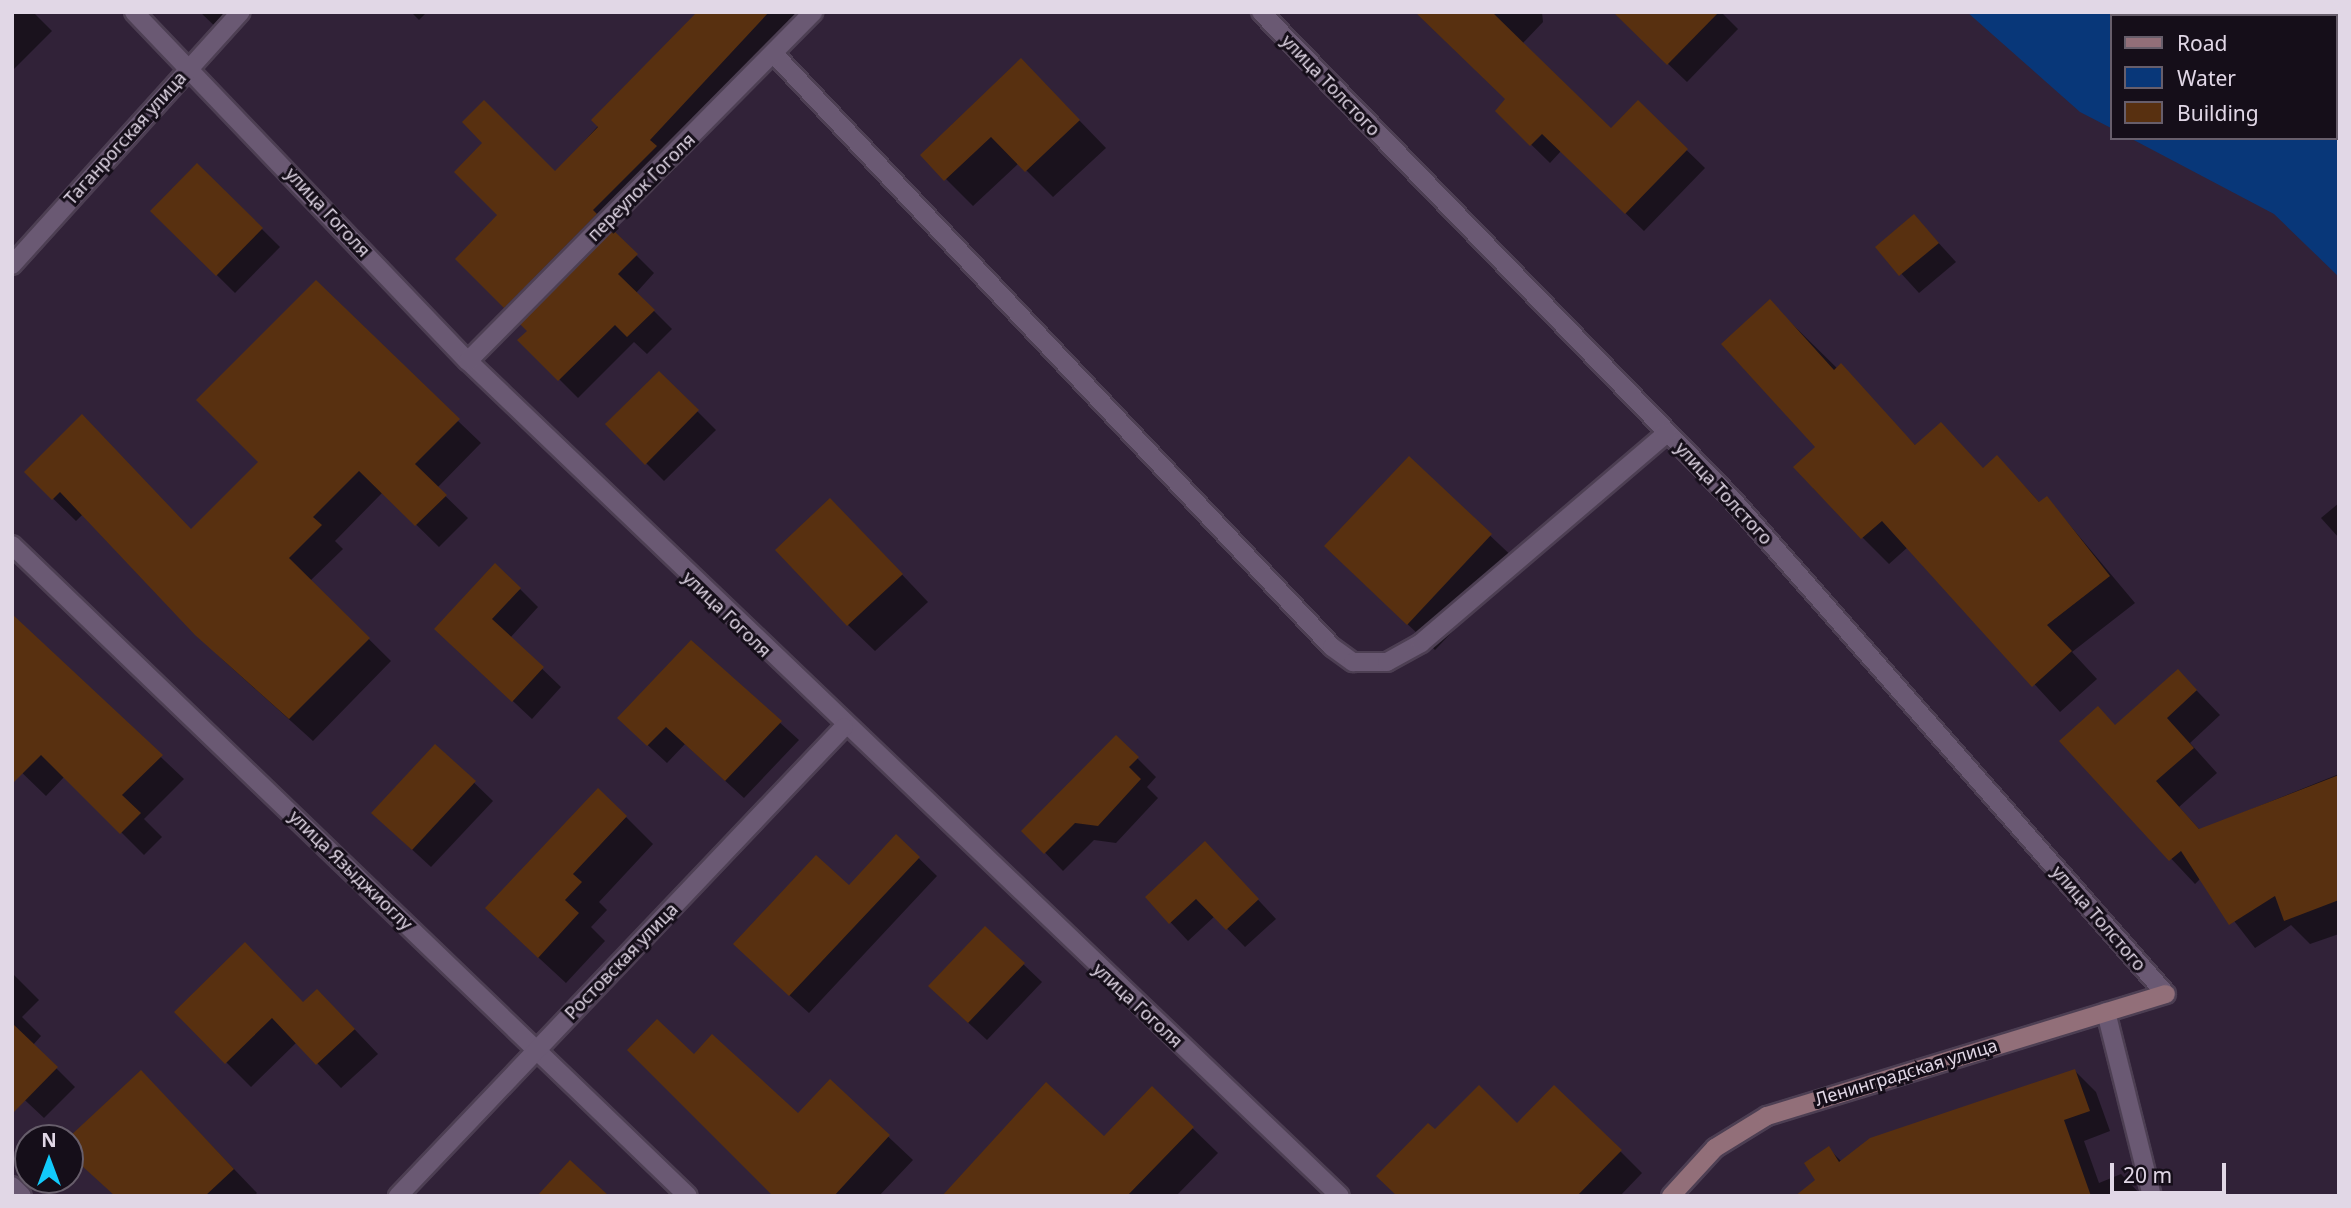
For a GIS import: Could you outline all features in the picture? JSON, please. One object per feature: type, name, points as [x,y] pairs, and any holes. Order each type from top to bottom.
[{"type":"main road","name":"Ленинградская улица","points":[[1671,1196],[1715,1148],[1768,1116],[2166,994]]},
{"type":"street","name":"улица Гоголя","points":[[134,12],[190,65],[468,361],[844,727],[1340,1196]]},
{"type":"street","name":"Таганрогская улица","points":[[12,265],[190,65],[241,12]]},
{"type":"street","name":"переулок Гоголя","points":[[468,361],[813,12]]},
{"type":"street","name":"улица Толстого","points":[[1261,12],[1667,433],[2166,994]]},
{"type":"street","points":[[773,53],[1332,647],[1353,662],[1387,662],[1421,643],[1667,433]]},
{"type":"street","name":"улица Языджиоглу","points":[[12,545],[688,1196]]},
{"type":"street","name":"Ростовская улица","points":[[398,1196],[844,727]]},
{"type":"street","points":[[2106,1012],[2152,1196]]},
{"type":"street","points":[[12,1186],[22,1196]]},
{"type":"water","points":[[1967,12],[2324,14],[2110,14],[2110,127],[2080,112]]},
{"type":"water","points":[[2337,24],[2339,277],[2274,214],[2134,140],[2337,140]]},
{"type":"building","points":[[697,12],[769,12],[650,140],[657,146],[593,210],[597,214],[504,308],[455,259],[497,215],[454,172],[482,143],[462,122],[484,100],[555,171],[598,127],[591,120]]},
{"type":"building","points":[[1415,12],[1492,12],[1611,128],[1638,100],[1688,149],[1625,214],[1542,134],[1530,146],[1495,111],[1505,99]]},
{"type":"building","points":[[1613,12],[1719,12],[1667,65]]},
{"type":"building","points":[[1021,58],[1080,120],[1025,172],[991,137],[944,181],[920,155]]},
{"type":"building","points":[[197,163],[263,228],[216,276],[150,211]]},
{"type":"building","points":[[1914,214],[1939,243],[1899,276],[1875,247]]},
{"type":"building","points":[[613,230],[638,254],[618,274],[655,310],[627,337],[615,325],[558,381],[517,340],[527,331],[520,324]]},
{"type":"building","points":[[316,280],[460,419],[415,464],[447,495],[415,526],[359,471],[313,517],[322,525],[289,558],[370,638],[289,719],[195,635],[60,492],[52,500],[24,472],[82,414],[191,529],[258,462],[196,400]]},
{"type":"building","points":[[1770,299],[1834,370],[1841,363],[1915,445],[1941,422],[1983,468],[1997,455],[2039,502],[2047,496],[2110,576],[2047,625],[2072,651],[2032,687],[1882,521],[1861,539],[1793,467],[1815,447],[1721,344]]},
{"type":"building","points":[[659,371],[699,410],[645,465],[605,424]]},
{"type":"building","points":[[1409,456],[1492,534],[1407,625],[1324,546]]},
{"type":"building","points":[[830,498],[903,574],[847,626],[775,550]]},
{"type":"building","points":[[495,563],[521,588],[492,619],[544,667],[512,702],[434,629]]},
{"type":"building","points":[[12,614],[163,755],[122,795],[141,813],[120,834],[41,755],[12,784]]},
{"type":"building","points":[[691,640],[782,721],[725,781],[666,727],[647,746],[617,718]]},
{"type":"building","points":[[2178,669],[2197,690],[2167,718],[2194,748],[2156,781],[2199,829],[2339,775],[2339,900],[2284,921],[2275,896],[2229,925],[2181,851],[2169,861],[2059,741],[2098,706],[2115,725]]},
{"type":"building","points":[[1116,735],[1139,757],[1129,767],[1141,779],[1098,826],[1075,823],[1044,854],[1021,831]]},
{"type":"building","points":[[435,744],[476,781],[412,850],[371,813]]},
{"type":"building","points":[[598,788],[627,816],[573,874],[582,882],[565,900],[579,913],[538,958],[485,908]]},
{"type":"building","points":[[896,834],[920,857],[789,996],[733,944],[816,855],[849,885]]},
{"type":"building","points":[[1205,841],[1259,899],[1226,930],[1196,899],[1169,924],[1145,897]]},
{"type":"building","points":[[985,926],[1025,963],[968,1023],[928,986]]},
{"type":"building","points":[[245,942],[303,1002],[317,989],[355,1029],[316,1065],[272,1018],[225,1064],[174,1012]]},
{"type":"building","points":[[657,1019],[694,1054],[712,1034],[798,1113],[830,1079],[890,1135],[834,1196],[773,1196],[627,1050]]},
{"type":"building","points":[[12,1023],[58,1067],[12,1114]]},
{"type":"building","points":[[2075,1069],[2090,1111],[2064,1120],[2091,1196],[1795,1196],[1815,1180],[1804,1163],[1829,1146],[1839,1162],[1870,1138]]},
{"type":"building","points":[[141,1070],[234,1169],[205,1196],[115,1196],[84,1168],[83,1124]]},
{"type":"building","points":[[1046,1082],[1104,1136],[1152,1086],[1194,1127],[1127,1196],[942,1196]]},
{"type":"building","points":[[1479,1085],[1517,1123],[1554,1085],[1622,1150],[1577,1196],[1397,1196],[1376,1176],[1428,1123],[1435,1129]]},
{"type":"building","points":[[570,1160],[609,1196],[537,1196]]}]
